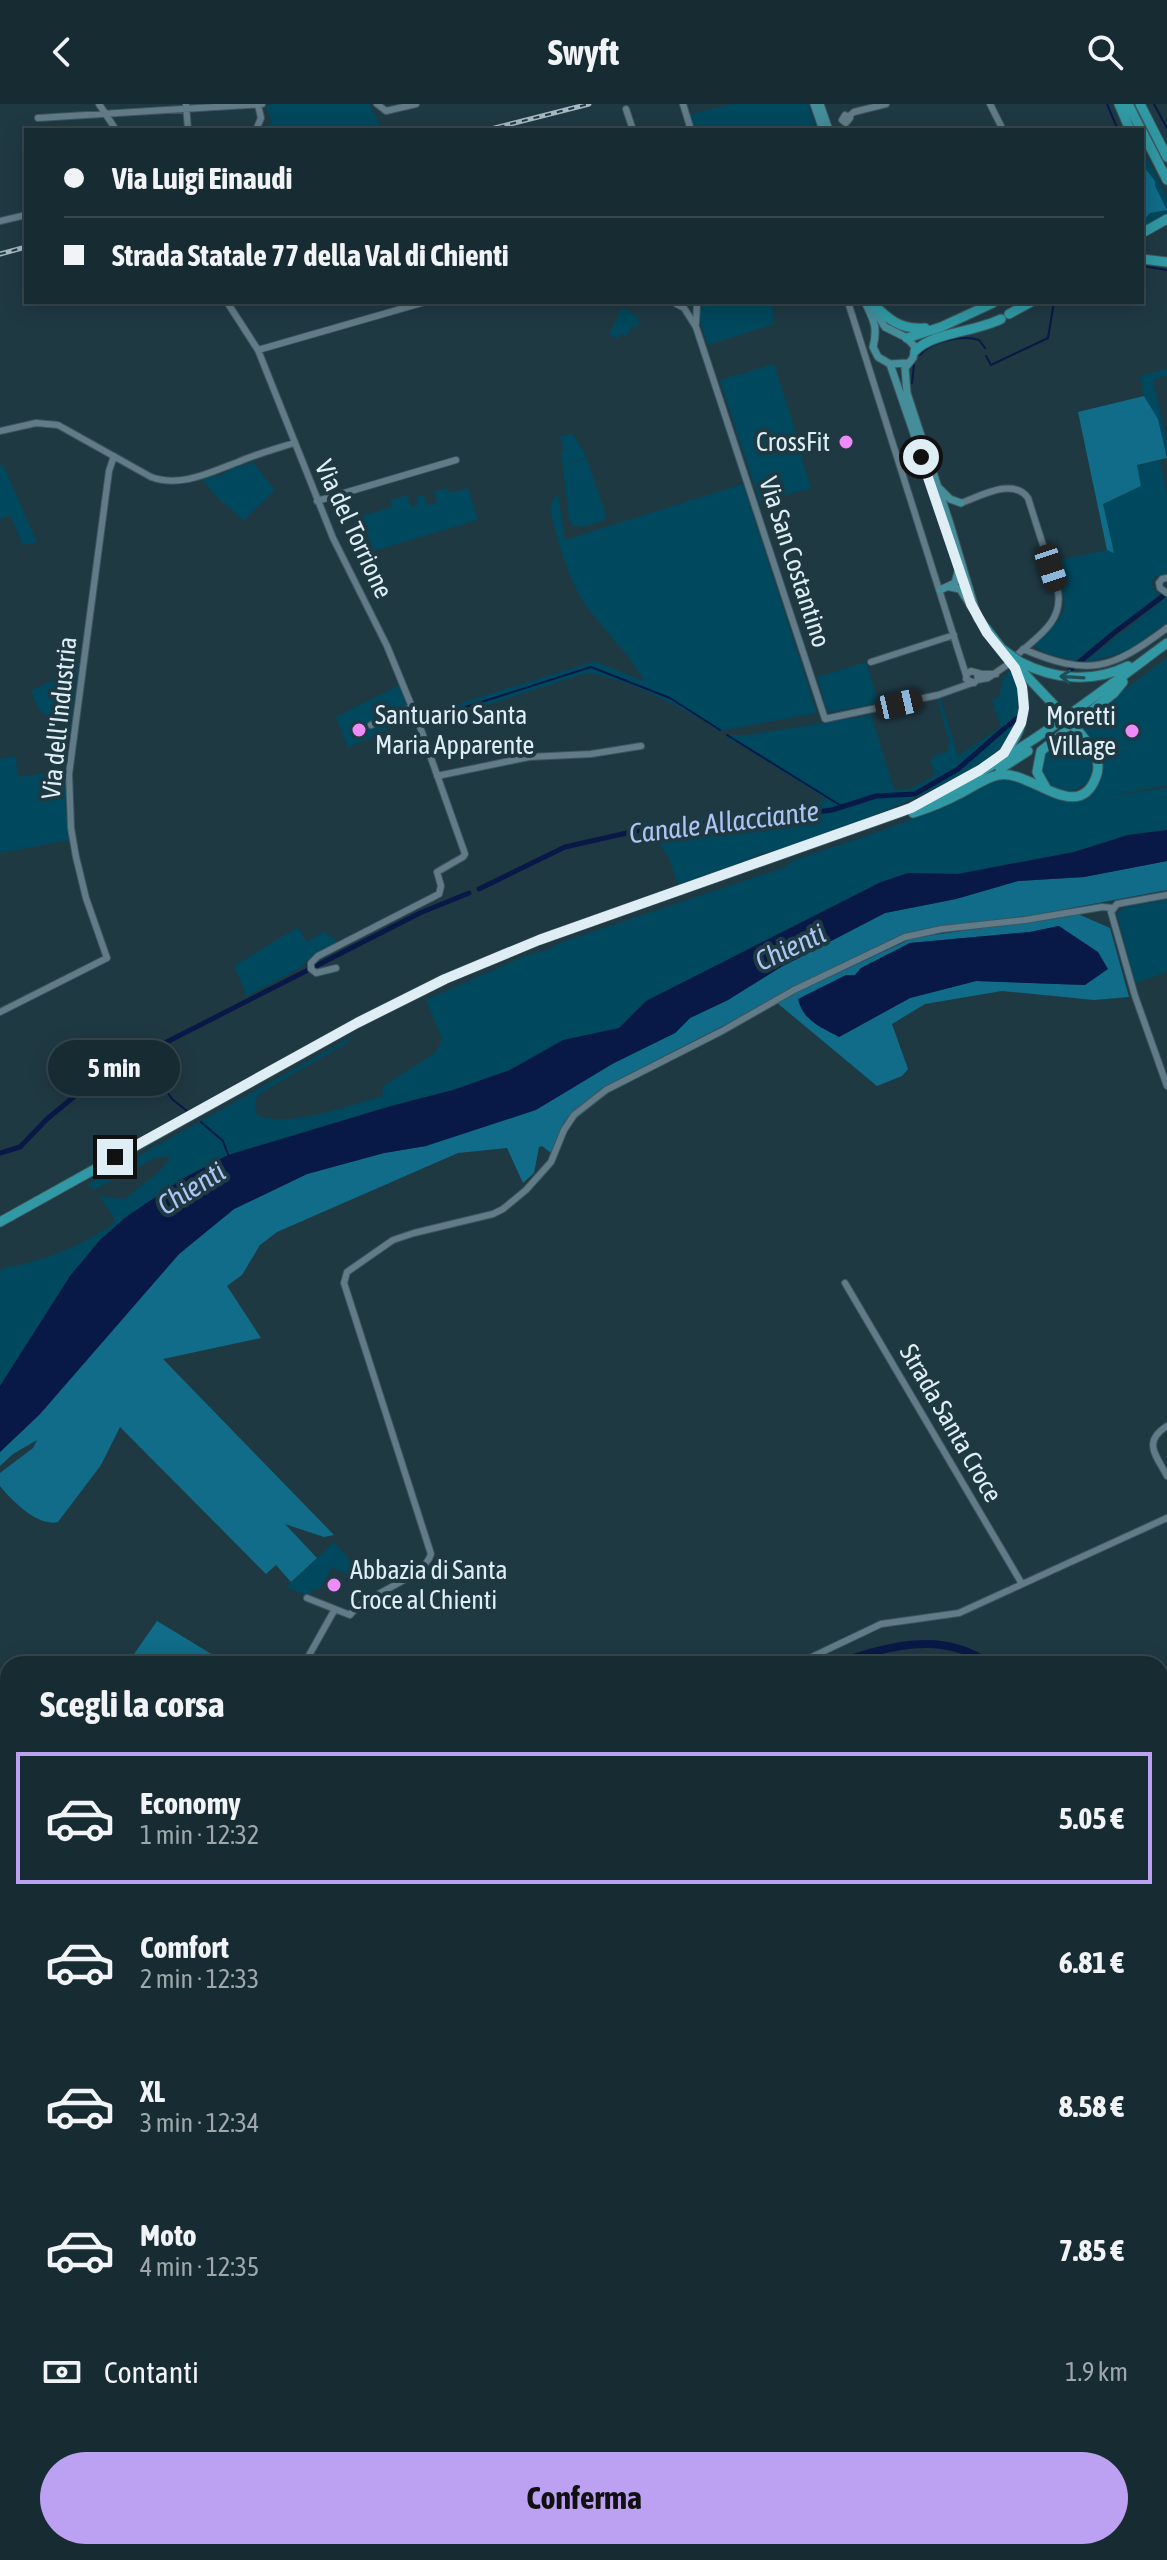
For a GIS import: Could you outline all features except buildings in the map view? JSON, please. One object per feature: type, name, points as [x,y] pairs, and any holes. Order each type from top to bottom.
[{"type":"highway","points":[[1119,104],[1129,128]]},
{"type":"highway","points":[[1128,104],[1140,128]]},
{"type":"highway","points":[[1140,104],[1167,157]]},
{"type":"highway","points":[[1144,135],[1167,180]]},
{"type":"highway","points":[[1144,232],[1167,219]]},
{"type":"highway","points":[[1144,259],[1167,262]]},
{"type":"highway","points":[[871,304],[902,327],[941,327]]},
{"type":"highway","points":[[907,338],[941,327],[991,304]]},
{"type":"highway","points":[[915,351],[927,342],[978,329],[1027,304]]},
{"type":"highway","points":[[912,810],[935,806],[997,776],[1022,777],[1059,796],[1073,797],[1094,782],[1098,771],[1098,760],[1092,748],[1017,661],[1002,649],[976,615]]},
{"type":"highway","points":[[1017,661],[1059,676],[1098,676],[1125,668],[1167,641]]},
{"type":"highway","points":[[912,810],[1030,742],[1167,641]]},
{"type":"highway","points":[[0,1229],[89,1175],[363,1023],[448,984],[543,944],[912,810],[967,787],[1014,760],[1167,650]]},
{"type":"highway","points":[[912,810],[980,770],[1011,744],[1024,708],[1017,661]]},
{"type":"highway","points":[[1048,791],[1040,782],[1037,772],[1041,751],[1114,693],[1123,682]]},
{"type":"highway","points":[[0,1222],[63,1190]]},
{"type":"main road","points":[[817,104],[825,128]]},
{"type":"main road","points":[[870,304],[885,327],[907,338],[915,351],[904,375],[907,393],[976,615]]},
{"type":"main road","points":[[870,304],[877,337],[873,343],[874,351],[890,364],[908,363]]},
{"type":"main road","points":[[877,337],[894,333]]},
{"type":"main road","points":[[890,364],[976,615]]},
{"type":"main road","points":[[936,485],[952,501],[961,503],[950,524]]},
{"type":"main road","points":[[950,587],[957,580],[959,568]]},
{"type":"main road","points":[[940,590],[950,587],[960,589],[976,615]]},
{"type":"street","points":[[99,104],[115,128]]},
{"type":"street","points":[[377,104],[386,111],[416,104]]},
{"type":"street","points":[[683,104],[690,128]]},
{"type":"street","points":[[844,122],[854,112],[886,104]]},
{"type":"street","points":[[990,104],[1002,128]]},
{"type":"street","points":[[38,118],[186,106],[260,105],[261,118],[257,128]]},
{"type":"street","points":[[186,106],[188,128]]},
{"type":"street","points":[[626,109],[632,128]]},
{"type":"street","points":[[0,221],[24,215]]},
{"type":"street","name":"Via del Torrione","points":[[228,304],[258,350],[338,550],[387,646],[465,854],[462,859],[437,872],[441,891],[318,956],[311,963],[314,972],[336,968]]},
{"type":"street","points":[[258,350],[418,304]]},
{"type":"street","name":"Via San Costantino","points":[[677,304],[684,308],[696,327],[825,719],[876,710],[959,688],[972,677]]},
{"type":"street","name":"Via San Costantino","points":[[684,308],[695,304]]},
{"type":"street","name":"Via San Costantino","points":[[696,327],[698,304]]},
{"type":"street","points":[[849,304],[962,661],[972,677],[988,678],[1017,661],[1053,622],[1060,607],[1058,592],[1028,498],[1023,491],[1010,487],[961,503]]},
{"type":"street","points":[[0,431],[36,423],[52,423],[151,477],[173,481],[220,471],[237,462],[294,443]]},
{"type":"street","name":"Via dell'Industria","points":[[0,1012],[107,958],[86,898],[76,857],[71,828],[69,774],[109,471],[114,456]]},
{"type":"street","points":[[317,501],[456,460]]},
{"type":"street","points":[[1166,592],[1159,583],[1167,578]]},
{"type":"street","points":[[1017,661],[1051,660],[1082,667],[1101,665],[1122,658],[1167,628]]},
{"type":"street","points":[[871,662],[954,635]]},
{"type":"street","points":[[371,725],[412,707]]},
{"type":"street","points":[[437,776],[529,757],[591,754],[641,746]]},
{"type":"street","points":[[307,1598],[350,1615],[358,1605],[424,1567],[431,1554],[344,1283],[347,1272],[402,1236],[473,1220],[503,1209],[526,1190],[551,1162],[574,1115],[606,1090],[794,990],[893,942],[942,929],[1113,908],[1119,904],[1167,895]]},
{"type":"street","points":[[1113,908],[1111,915],[1135,996],[1167,1086]]},
{"type":"street","name":"Strada Santa Croce","points":[[845,1283],[1022,1584]]},
{"type":"street","points":[[1167,1426],[1152,1441],[1167,1476]]},
{"type":"street","points":[[814,1656],[881,1624],[959,1613],[1167,1518]]},
{"type":"street","points":[[309,1656],[335,1609]]},
{"type":"shaded area","points":[[369,104],[382,128],[262,128],[272,123],[266,106]]},
{"type":"shaded area","points":[[732,104],[808,104],[816,128],[692,128],[688,115]]},
{"type":"shaded area","points":[[1144,152],[1167,197],[1167,217],[1144,229]]},
{"type":"shaded area","points":[[1144,167],[1155,181],[1167,210],[1150,213],[1144,220]]},
{"type":"shaded area","points":[[704,304],[771,304],[775,318],[774,324],[708,345],[698,315]]},
{"type":"shaded area","points":[[622,308],[637,316],[639,322],[636,328],[632,326],[626,336],[621,333],[618,339],[609,334]]},
{"type":"shaded area","points":[[774,364],[811,488],[760,502],[720,380]]},
{"type":"shaded area","points":[[1167,369],[1167,376],[1153,380],[1167,440],[1167,457],[1158,419],[1144,396],[1140,376]]},
{"type":"shaded area","points":[[1144,396],[1158,419],[1167,458],[1137,465],[1141,486],[1103,504],[1114,553],[1107,550],[1078,412]]},
{"type":"shaded area","points":[[573,434],[587,457],[569,464],[587,459],[606,515],[604,521],[582,527],[572,525],[569,518],[561,452],[564,451],[560,436]]},
{"type":"shaded area","points":[[251,460],[275,490],[244,520],[218,498],[201,478],[221,476],[234,467],[249,465]]},
{"type":"shaded area","points":[[1160,460],[1167,494],[1167,575],[1153,579],[1157,597],[1075,661],[1046,653],[1033,645],[1056,623],[1064,608],[1065,600],[1053,561],[1107,550],[1113,553],[1103,504],[1140,486],[1136,466]]},
{"type":"shaded area","points":[[3,465],[37,542],[23,545],[10,515],[0,519],[0,466]]},
{"type":"shaded area","points":[[743,484],[817,713],[719,731],[636,687],[586,673],[437,721],[432,712],[595,661],[645,682],[574,585],[550,510],[558,494],[565,540]]},
{"type":"shaded area","points":[[447,488],[450,493],[468,488],[478,520],[373,551],[362,516],[392,507],[390,500],[407,495],[411,507],[418,505],[416,497],[424,495],[427,505],[437,503],[434,492]]},
{"type":"shaded area","points":[[1167,597],[1167,622],[1128,651],[1083,663]]},
{"type":"shaded area","points":[[1167,658],[1167,785],[1105,797],[1167,788],[1167,830],[1128,835],[1074,852],[958,874],[908,873],[881,882],[646,1001],[619,1028],[563,1040],[510,1070],[453,1090],[228,1155],[182,1179],[126,1217],[100,1240],[70,1276],[0,1386],[0,1272],[3,1268],[62,1252],[114,1223],[114,1217],[99,1196],[124,1199],[159,1172],[171,1156],[155,1158],[94,1190],[88,1184],[353,1036],[347,1043],[262,1092],[255,1103],[258,1116],[273,1119],[305,1117],[383,1096],[382,1087],[436,1052],[442,1039],[426,1000],[525,956],[783,868],[794,860],[928,813],[991,781],[1013,779],[1057,799],[1068,802],[1079,800],[1099,784],[1103,766],[1091,740],[1078,725]]},
{"type":"shaded area","points":[[68,662],[79,663],[71,730],[40,711],[31,691],[68,673]]},
{"type":"shaded area","points":[[866,662],[879,703],[831,712],[827,710],[817,677]]},
{"type":"shaded area","points":[[1010,670],[1019,689],[1020,710],[1014,731],[1001,748],[964,774],[864,820],[678,885],[668,856],[642,822],[689,820],[823,802],[825,799],[820,795],[729,740],[727,735],[748,735],[871,715],[894,789],[910,789],[935,776],[930,760],[948,751],[949,741],[937,698],[940,698],[958,756],[1001,727],[992,700],[999,697],[1003,679]]},
{"type":"shaded area","points":[[402,684],[416,716],[348,748],[336,717]]},
{"type":"shaded area","points":[[1071,731],[1089,751],[1093,767],[1084,785],[1074,790],[1054,789],[1040,772],[1041,753]]},
{"type":"shaded area","points":[[15,756],[19,777],[60,771],[63,780],[66,780],[70,840],[0,853],[0,759]]},
{"type":"shaded area","points":[[1167,861],[1167,890],[1034,915],[942,926],[892,939],[602,1088],[564,1122],[551,1153],[539,1147],[534,1173],[523,1183],[507,1148],[458,1153],[277,1232],[260,1245],[242,1275],[227,1286],[261,1338],[163,1359],[334,1535],[324,1537],[285,1524],[317,1558],[291,1582],[276,1565],[266,1574],[120,1427],[101,1465],[58,1522],[50,1523],[34,1517],[0,1486],[0,1473],[33,1448],[37,1440],[0,1466],[0,1452],[40,1414],[179,1254],[234,1209],[307,1174],[384,1153],[426,1146],[614,1063],[675,1033],[690,1018],[885,913],[956,899],[1018,881],[1084,877]]},
{"type":"shaded area","points":[[1167,900],[1167,972],[1135,983],[1117,913],[1125,907]]},
{"type":"shaded area","points":[[1078,914],[1110,928],[1129,997],[1094,1000],[1002,991],[925,1004],[892,1024],[908,1069],[902,1076],[877,1086],[776,1002],[913,938]],"holes":[[[1059,926],[1085,985],[976,981],[910,998],[839,1037],[817,989],[855,975],[861,968],[910,943],[1030,932]]]},
{"type":"shaded area","points":[[298,927],[307,942],[325,931],[328,937],[332,935],[337,944],[247,996],[234,966]]},
{"type":"shaded area","points":[[334,1542],[360,1572],[355,1578],[332,1567],[319,1590],[314,1589],[309,1596],[286,1587]]},
{"type":"shaded area","points":[[157,1621],[215,1656],[135,1656]]},
{"type":"water","name":"Chienti","points":[[1167,830],[1167,861],[1084,877],[1018,881],[956,899],[885,913],[690,1018],[675,1033],[614,1063],[536,1110],[426,1146],[384,1153],[307,1174],[234,1209],[179,1254],[40,1414],[0,1452],[0,1386],[70,1276],[100,1240],[126,1217],[182,1179],[228,1155],[453,1090],[510,1070],[563,1040],[619,1028],[646,1001],[881,882],[908,873],[958,874],[1074,852],[1128,835]]},
{"type":"water","points":[[1059,926],[1098,952],[1108,969],[1085,985],[976,981],[910,998],[839,1037],[808,1018],[800,1007],[798,999],[846,975],[855,975],[861,968],[910,943],[1030,932]]},
{"type":"waterway","points":[[1107,104],[1117,128]]},
{"type":"waterway","points":[[1154,104],[1167,128]]},
{"type":"waterway","points":[[1144,266],[1167,270]]},
{"type":"waterway","points":[[986,356],[991,365],[1048,338],[1054,304]]},
{"type":"waterway","points":[[920,355],[932,346],[956,339],[979,340],[985,348]]},
{"type":"waterway","points":[[912,383],[914,365]]},
{"type":"waterway","name":"Canale Allacciante","points":[[1070,670],[1167,593]]},
{"type":"waterway","points":[[428,719],[591,667],[670,698],[720,730]]},
{"type":"waterway","name":"Canale Allacciante","points":[[1009,725],[1016,719]]},
{"type":"waterway","name":"Canale Allacciante","points":[[479,889],[565,847],[640,830],[832,810],[876,796],[915,794],[958,769],[1005,728]]},
{"type":"waterway","points":[[727,735],[843,807]]},
{"type":"waterway","name":"Canale Allacciante","points":[[0,1153],[20,1147],[47,1119],[98,1077],[420,913],[469,893]]},
{"type":"waterway","points":[[140,1054],[172,1099],[187,1111]]},
{"type":"waterway","name":"Chienti","points":[[201,1122],[223,1141],[229,1157]]},
{"type":"waterway","points":[[861,1656],[914,1644],[952,1647],[976,1656]]},
{"type":"railway","points":[[495,128],[589,104]]},
{"type":"railway","points":[[0,254],[24,248]]},
{"type":"place","name":"CrossFit","points":[[846,442]]},
{"type":"place","name":"Santuario Santa Maria Apparente","points":[[359,730]]},
{"type":"place","name":"Moretti Village","points":[[1132,731]]},
{"type":"place","name":"Abbazia di Santa Croce al Chienti","points":[[334,1585]]},
{"type":"route","points":[[115,1157],[357,1023],[445,979],[539,940],[911,808],[980,770],[1004,753],[1017,735],[1021,723],[1024,708],[1022,687],[1015,668],[987,633],[971,604],[921,457]]}]
